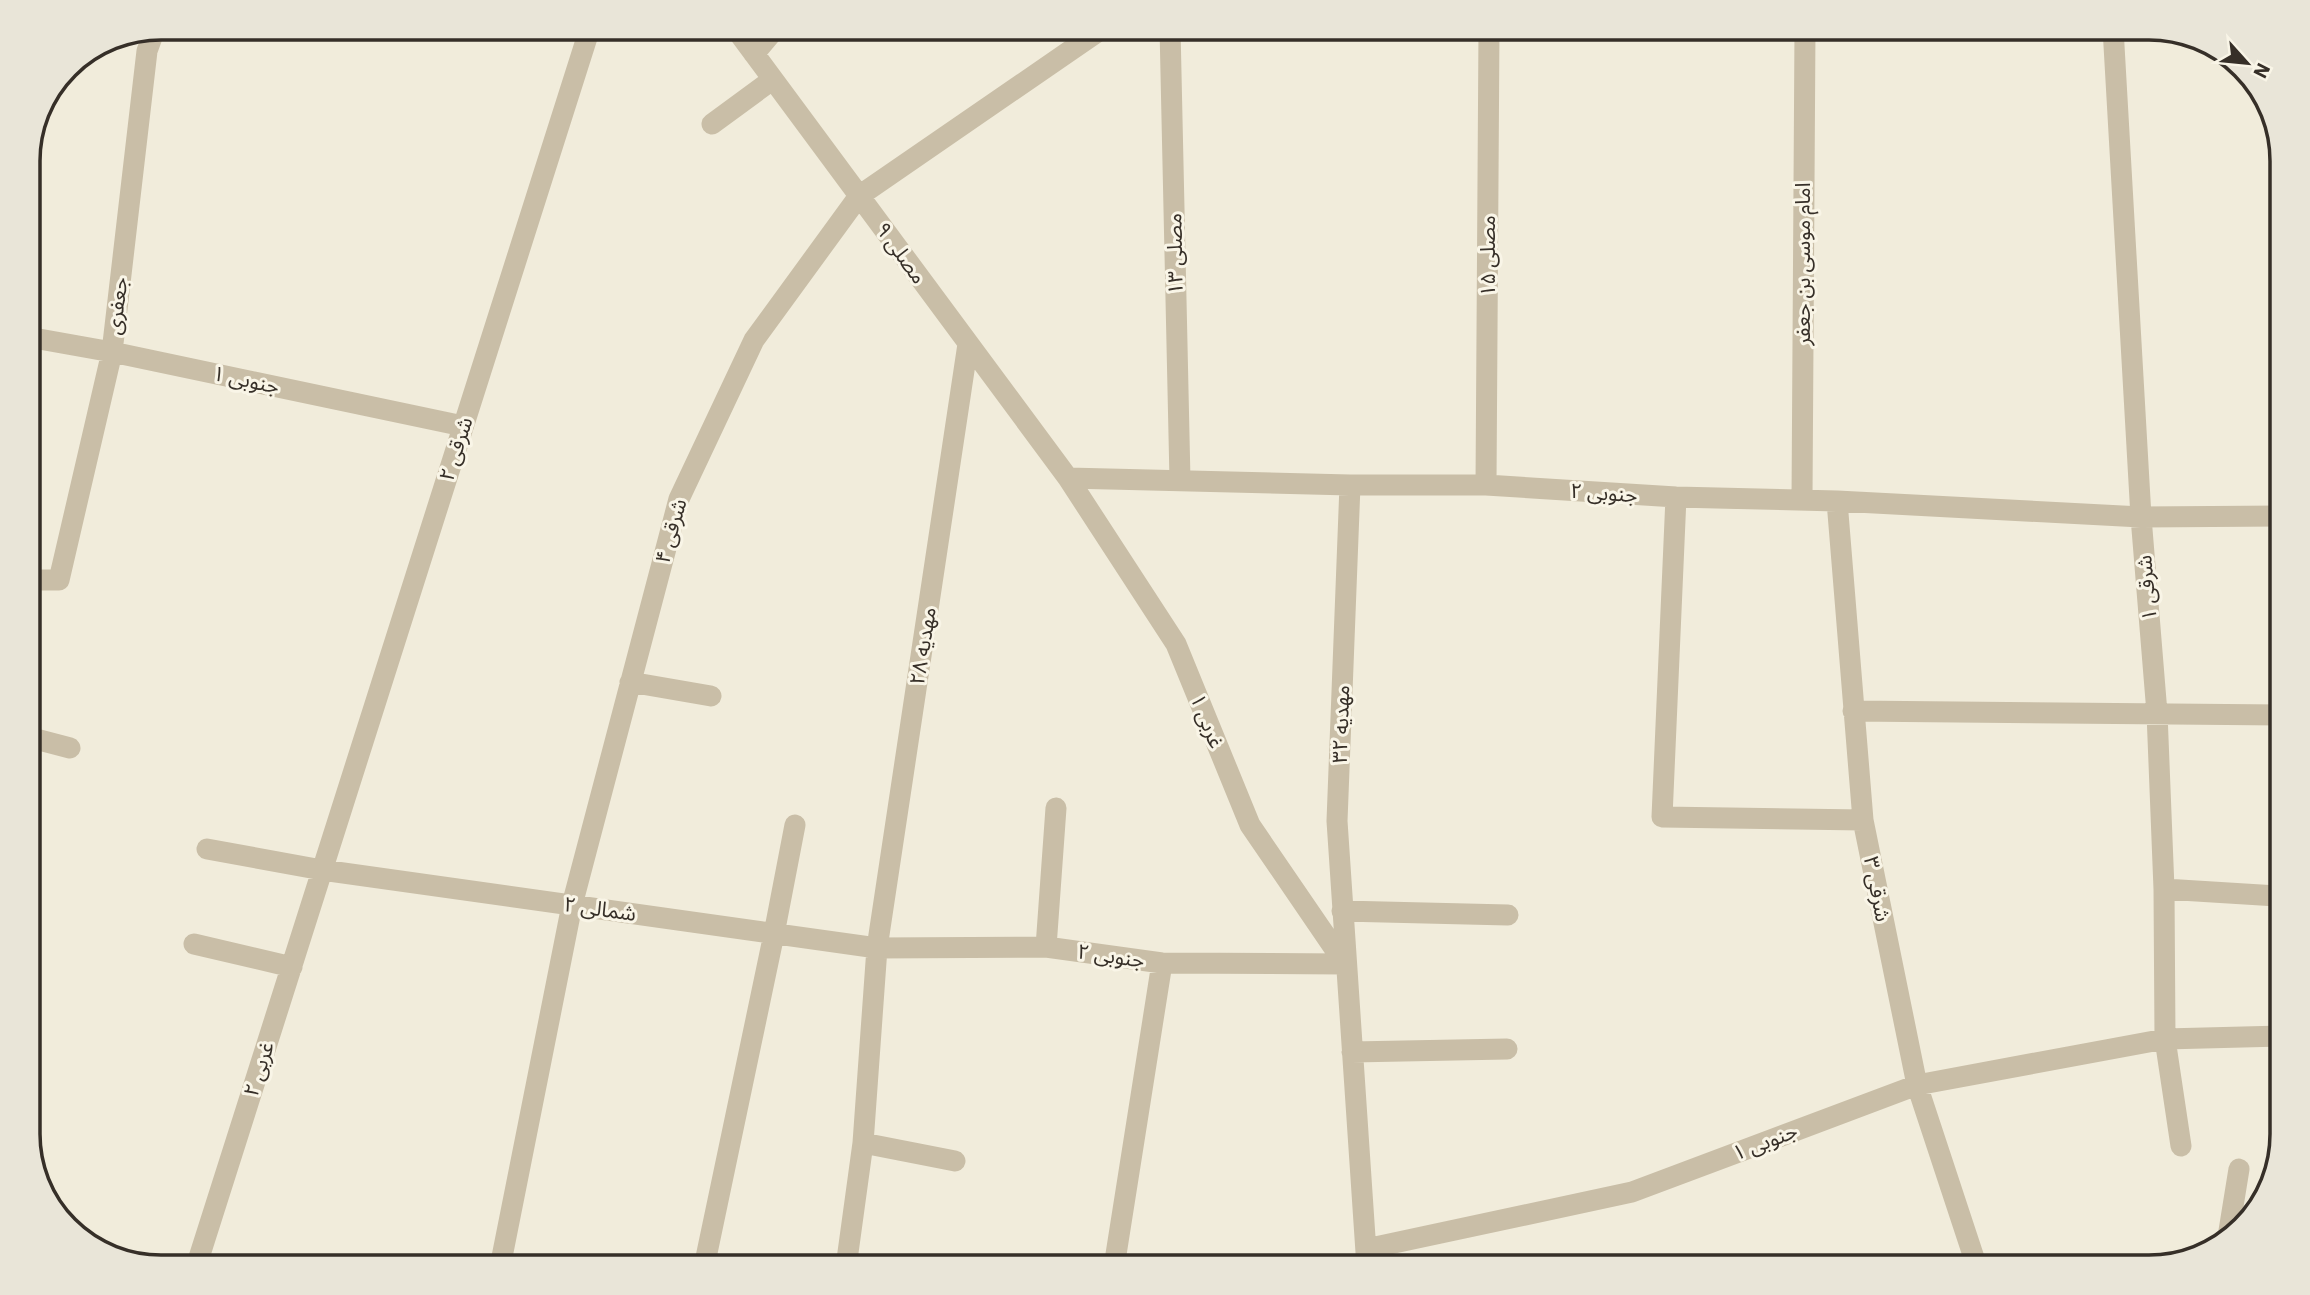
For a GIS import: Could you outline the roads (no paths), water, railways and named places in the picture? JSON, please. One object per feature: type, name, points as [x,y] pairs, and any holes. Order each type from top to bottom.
[{"type":"street","name":"۲ شرقی","points":[[322,870],[586,40]]},
{"type":"street","name":"مصلی ۹","points":[[743,40],[1068,478]]},
{"type":"street","points":[[754,54],[766,40]]},
{"type":"street","points":[[859,196],[1086,40]]},
{"type":"street","name":"مصلی ۱۳","points":[[1170,40],[1180,480]]},
{"type":"street","name":"مصلی ۱۵","points":[[1486,485],[1489,40]]},
{"type":"street","name":"امام موسی بن جعفر","points":[[1802,500],[1805,40]]},
{"type":"street","name":"شرقی ۱","points":[[2114,40],[2141,517],[2157,713],[2164,889],[2165,1039],[2181,1146]]},
{"type":"street","name":"جعفری","points":[[41,580],[59,580],[112,352],[147,51],[150,41]]},
{"type":"street","points":[[712,124],[772,80]]},
{"type":"street","name":"۴ شرقی","points":[[502,1255],[572,905],[679,499],[754,340],[859,196]]},
{"type":"street","name":"۱ جنوبی","points":[[41,339],[463,426]]},
{"type":"street","name":"مهدیه ۲۸","points":[[848,1255],[863,1143],[877,948],[968,344]]},
{"type":"street","name":"جنوبی ۲","points":[[1068,478],[1350,485],[1486,485],[1675,497],[1837,501],[2141,517],[2269,516]]},
{"type":"street","name":"۱ غربی","points":[[1068,478],[1176,644],[1250,825],[1345,964]]},
{"type":"street","name":"مهدیه ۳۲","points":[[1350,485],[1337,821],[1366,1255]]},
{"type":"street","points":[[1675,497],[1662,817],[1863,820]]},
{"type":"street","name":"شرقی ۳","points":[[1837,501],[1863,820],[1917,1085],[1973,1255]]},
{"type":"street","points":[[630,682],[711,696]]},
{"type":"street","points":[[1853,711],[2270,715]]},
{"type":"street","points":[[41,740],[70,748]]},
{"type":"street","points":[[1046,947],[1056,808]]},
{"type":"street","points":[[707,1255],[774,934],[794,825]]},
{"type":"street","name":"۲ شمالی","points":[[207,849],[322,870],[877,948]]},
{"type":"street","name":"۲ غربی","points":[[200,1255],[322,870]]},
{"type":"street","points":[[2164,889],[2270,896]]},
{"type":"street","points":[[1342,911],[1508,915]]},
{"type":"street","points":[[194,944],[292,967]]},
{"type":"street","name":"۲ جنوبی","points":[[877,948],[1046,947],[1163,963],[1345,964]]},
{"type":"street","points":[[1116,1255],[1163,963]]},
{"type":"street","name":"جنوبی ۱","points":[[1378,1255],[1632,1192],[1917,1085],[2165,1039],[2270,1036]]},
{"type":"street","points":[[1352,1052],[1507,1049]]},
{"type":"street","points":[[863,1143],[955,1161]]},
{"type":"street","points":[[2230,1222],[2239,1169]]}]
